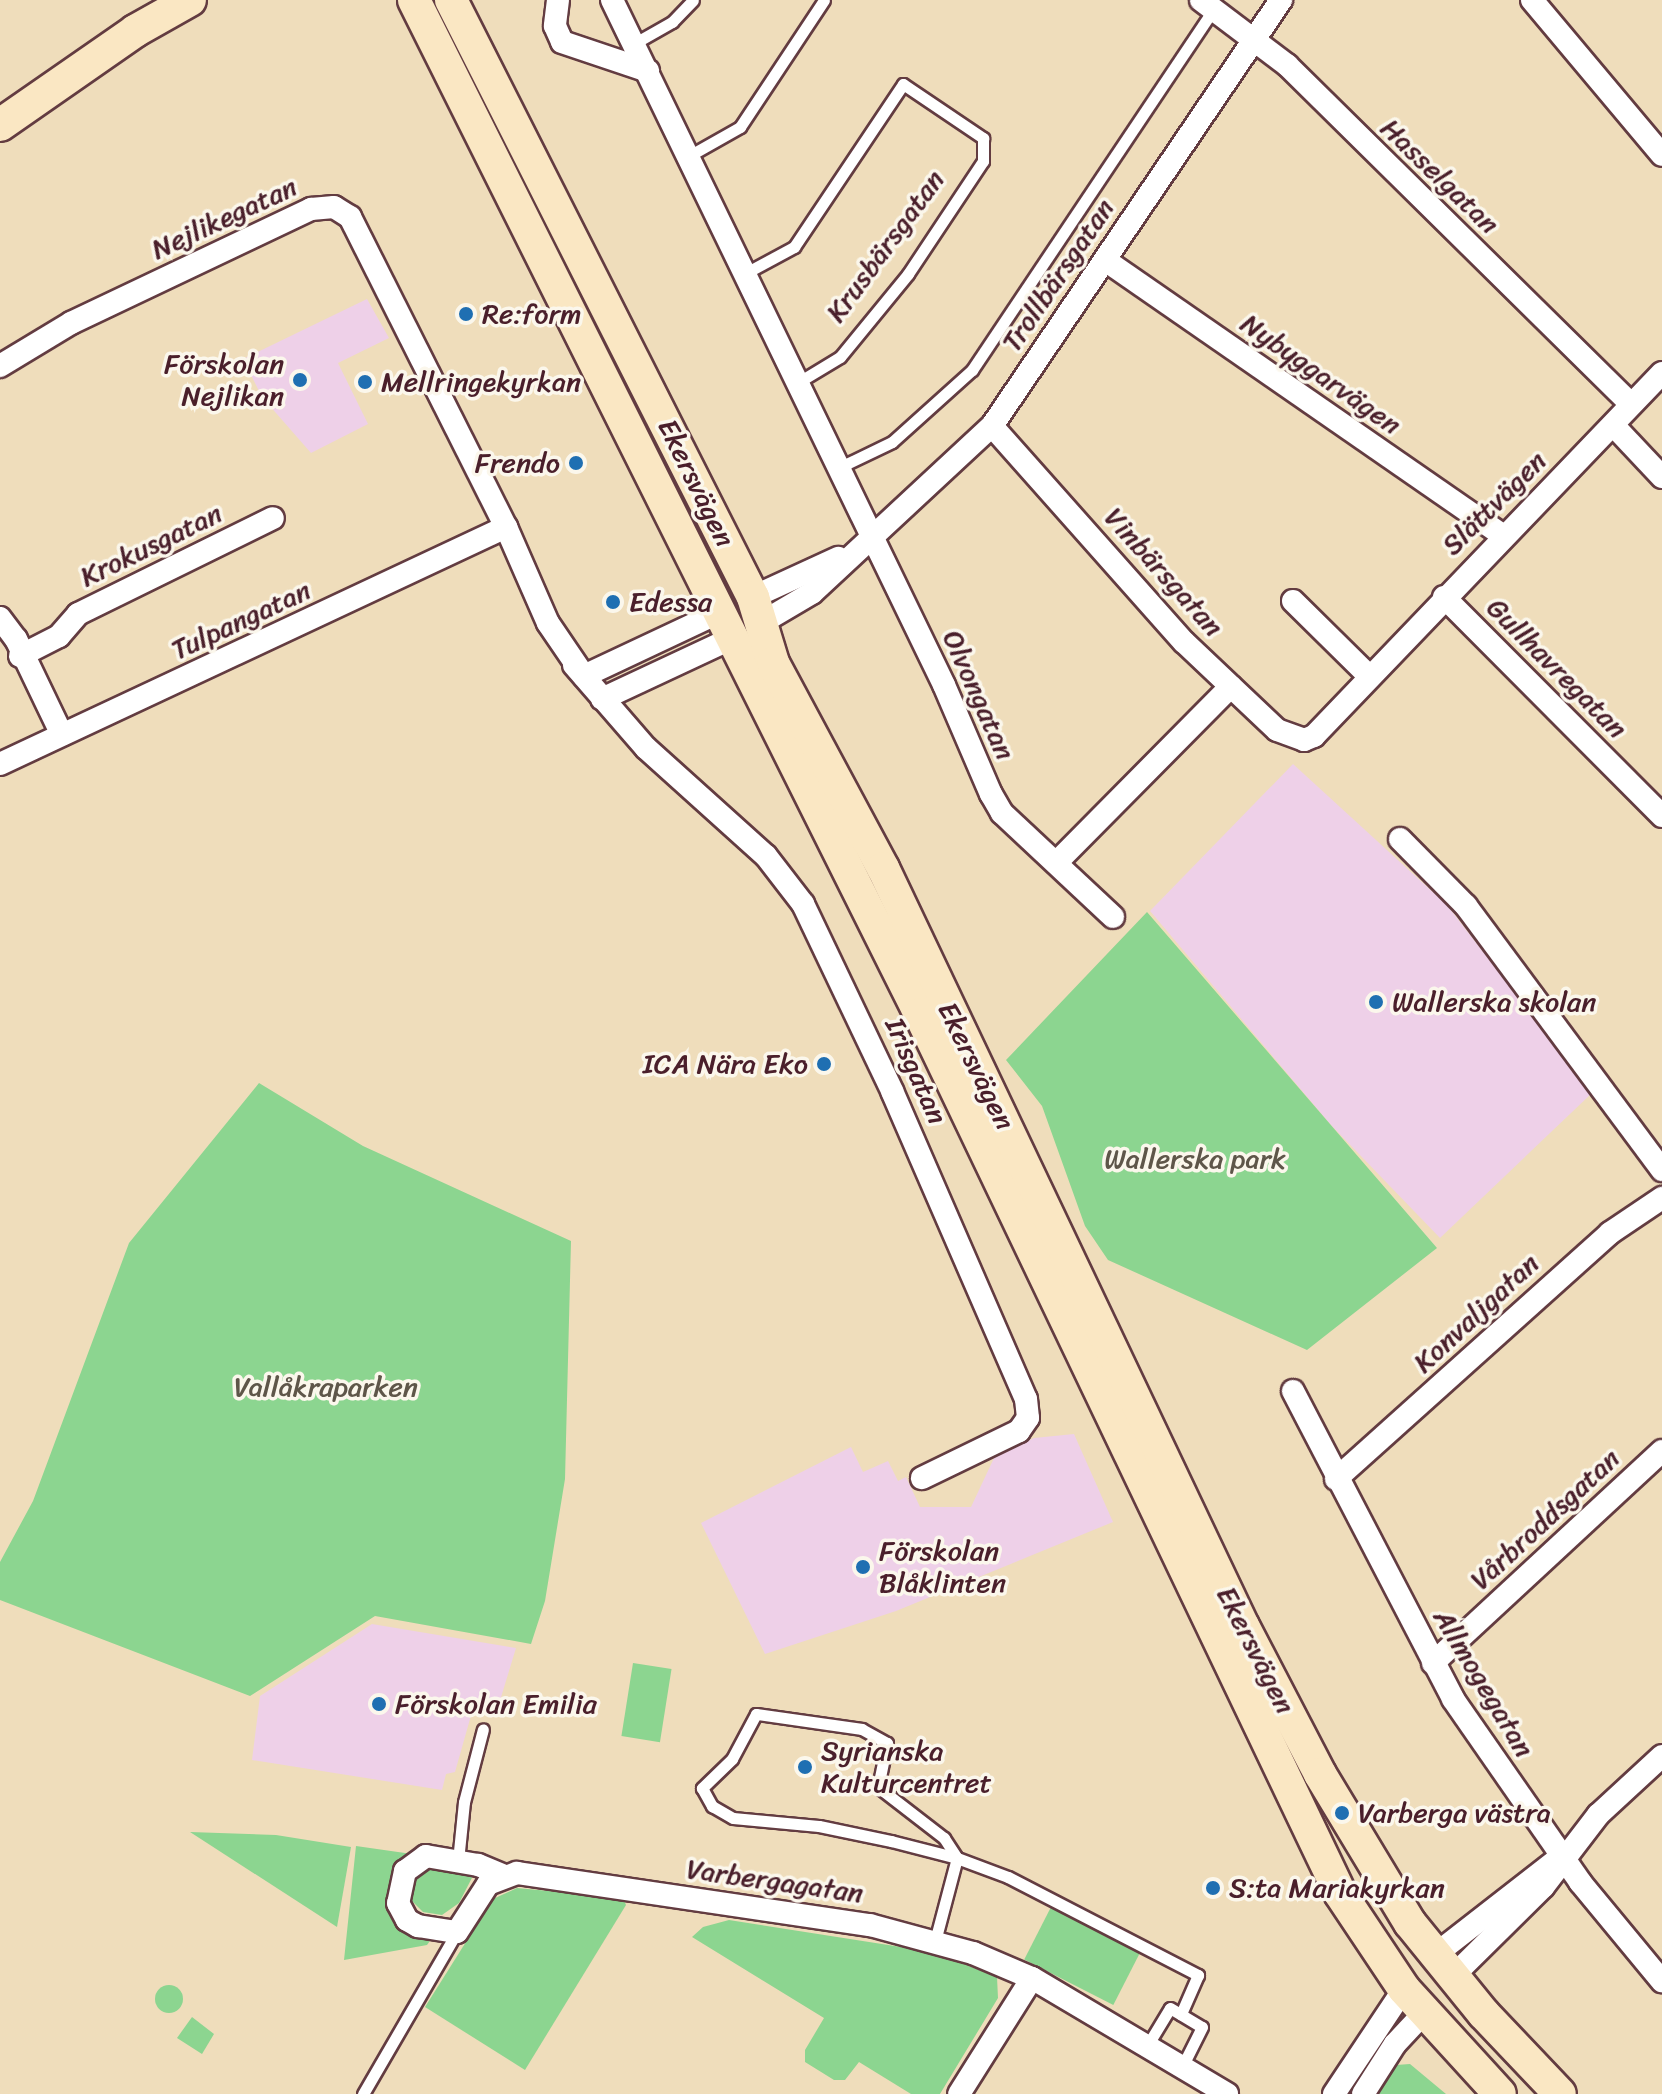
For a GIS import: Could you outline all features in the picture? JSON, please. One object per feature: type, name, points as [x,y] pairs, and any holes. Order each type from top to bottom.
[{"type":"main road","name":"Ekersvägen","points":[[414,0],[920,1014],[1327,1867],[1414,2001],[1500,2094]]},
{"type":"main road","name":"Ekersvägen","points":[[451,0],[757,610],[773,663],[883,868],[1243,1626],[1367,1858],[1444,1965],[1560,2094]]},
{"type":"main road","points":[[0,125],[182,3]]},
{"type":"main road","points":[[726,625],[757,610]]},
{"type":"main road","points":[[1414,2001],[1444,1965]]},
{"type":"street","points":[[558,0],[555,26],[562,42],[648,71]]},
{"type":"street","points":[[612,0],[870,535]]},
{"type":"street","name":"Trollbärsgatan","points":[[757,610],[850,553],[992,426],[1281,0]]},
{"type":"street","points":[[1532,0],[1662,155]]},
{"type":"street","name":"Hasselgatan","points":[[1207,4],[1287,65],[1631,404]]},
{"type":"street","name":"Nejlikegatan","points":[[0,366],[71,323],[311,209],[334,207],[350,217],[506,527],[560,647],[593,689]]},
{"type":"street","name":"Nybyggarvägen","points":[[1105,260],[1503,536]]},
{"type":"street","name":"Slättvägen","points":[[1304,740],[1314,736],[1368,675],[1614,426],[1662,373]]},
{"type":"street","name":"Vinbärsgatan","points":[[992,426],[1184,642],[1277,730],[1304,740]]},
{"type":"street","points":[[1614,426],[1662,477]]},
{"type":"street","name":"Krokusgatan","points":[[20,656],[59,636],[78,614],[273,518]]},
{"type":"street","name":"Tulpangatan","points":[[0,764],[506,527]]},
{"type":"street","name":"Olvongatan","points":[[870,535],[1002,813],[1113,917]]},
{"type":"street","name":"Gullhavregatan","points":[[1444,597],[1662,816]]},
{"type":"street","points":[[1293,601],[1368,675]]},
{"type":"street","points":[[0,618],[16,639],[20,656],[62,735]]},
{"type":"street","points":[[593,689],[726,625]]},
{"type":"street","points":[[1057,862],[1231,686]]},
{"type":"street","name":"Irisgatan","points":[[593,689],[646,748],[756,845],[803,904],[898,1103],[1026,1399],[1028,1418],[1019,1431],[922,1478]]},
{"type":"street","points":[[1400,839],[1466,906],[1662,1170]]},
{"type":"street","name":"Konvaljgatan","points":[[1336,1479],[1598,1243],[1662,1198]]},
{"type":"street","name":"Allmogegatan","points":[[1293,1391],[1433,1663],[1562,1856],[1662,1981]]},
{"type":"street","name":"Vårbroddsgatan","points":[[1433,1663],[1662,1451]]},
{"type":"street","points":[[1444,1965],[1534,1873],[1562,1856],[1662,1756]]},
{"type":"street","name":"Varbergagatan","points":[[457,1932],[418,1926],[407,1920],[398,1903],[405,1871],[416,1860],[458,1861],[502,1875],[870,1925],[935,1941],[1032,1978],[1227,2094]]},
{"type":"street","points":[[457,1932],[479,1896],[502,1875]]},
{"type":"street","points":[[959,2094],[1032,1978]]},
{"type":"street","points":[[1334,2094],[1414,2001]]},
{"type":"street","points":[[1363,2094],[1395,2044],[1414,2001]]},
{"type":"lane","points":[[635,43],[672,22],[693,0]]},
{"type":"lane","points":[[686,157],[740,127],[824,0]]},
{"type":"lane","name":"Trollbärsgatan","points":[[838,469],[892,442],[980,360],[1207,4]]},
{"type":"lane","name":"Krusbärsgatan","points":[[742,275],[794,247],[903,84],[983,138],[983,161],[908,274],[840,357],[796,383]]},
{"type":"lane","points":[[935,1941],[957,1858],[944,1838],[878,1787],[887,1743],[862,1729],[756,1714],[732,1759],[702,1788],[712,1806],[733,1818],[819,1826],[957,1858],[1058,1901],[1198,1975],[1147,2046]]},
{"type":"lane","points":[[458,1861],[464,1802],[483,1729]]},
{"type":"lane","points":[[363,2094],[457,1932]]},
{"type":"lane","points":[[1175,2011],[1202,2027],[1182,2067]]},
{"type":"shaded area","name":"Förskolan Nejlikan","points":[[367,299],[389,338],[338,363],[368,424],[311,453],[262,397],[243,359]]},
{"type":"shaded area","name":"Wallerska skolan","points":[[1293,764],[1447,905],[1592,1093],[1440,1238],[1331,1125],[1150,911]]},
{"type":"shaded area","name":"Förskolan Blåklinten","points":[[1074,1434],[1113,1522],[896,1611],[765,1654],[701,1523],[851,1447],[863,1472],[888,1461],[898,1481],[906,1477],[920,1507],[971,1507],[994,1458],[1034,1438]]},
{"type":"shaded area","name":"Förskolan Emilia","points":[[372,1624],[516,1648],[495,1717],[472,1712],[455,1772],[446,1774],[442,1790],[252,1760],[260,1696]]},
{"type":"green space","name":"Wallerska park","points":[[1147,912],[1437,1248],[1307,1350],[1108,1260],[1085,1226],[1042,1106],[1006,1060]]},
{"type":"green space","name":"Vallåkraparken","points":[[259,1083],[363,1146],[571,1241],[565,1479],[545,1601],[531,1644],[375,1616],[250,1696],[0,1600],[0,1562],[33,1501],[129,1243]]},
{"type":"green space","points":[[633,1663],[672,1669],[660,1742],[621,1736]]},
{"type":"green space","points":[[190,1832],[276,1835],[351,1847],[337,1927]]},
{"type":"green space","points":[[356,1846],[412,1854],[397,1864],[390,1893],[437,1931],[427,1945],[344,1960]]},
{"type":"green space","points":[[428,1862],[476,1870],[459,1903],[442,1915],[423,1912],[412,1901],[411,1880]]},
{"type":"green space","points":[[517,1888],[623,1898],[626,1905],[525,2070],[425,2007],[493,1899]]},
{"type":"green space","points":[[1051,1907],[1140,1952],[1113,2005],[1024,1960]]},
{"type":"green space","points":[[729,1920],[933,1952],[997,1977],[998,1998],[940,2094],[911,2094],[859,2062],[845,2080],[834,2080],[805,2062],[805,2050],[824,2018],[692,1937],[703,1927]]},
{"type":"green space","points":[[169,1985],[179,1989],[183,1999],[179,2009],[169,2013],[159,2009],[155,1999],[159,1989]]},
{"type":"green space","points":[[192,2017],[214,2034],[202,2054],[177,2038]]},
{"type":"green space","points":[[1410,2064],[1446,2094],[1379,2094],[1396,2065]]},
{"type":"place","name":"Re:form","points":[[466,314]]},
{"type":"place","name":"Förskolan Nejlikan","points":[[300,380]]},
{"type":"place","name":"Mellringekyrkan","points":[[365,382]]},
{"type":"place","name":"Frendo","points":[[576,463]]},
{"type":"place","name":"Edessa","points":[[613,602]]},
{"type":"place","name":"Wallerska skolan","points":[[1376,1002]]},
{"type":"place","name":"ICA Nära Eko","points":[[824,1064]]},
{"type":"place","name":"Förskolan Blåklinten","points":[[863,1567]]},
{"type":"place","name":"Förskolan Emilia","points":[[379,1704]]},
{"type":"place","name":"Syrianska Kulturcentret","points":[[805,1767]]},
{"type":"place","name":"Varberga västra","points":[[1342,1813]]},
{"type":"place","name":"S:ta Mariakyrkan","points":[[1213,1888]]}]
